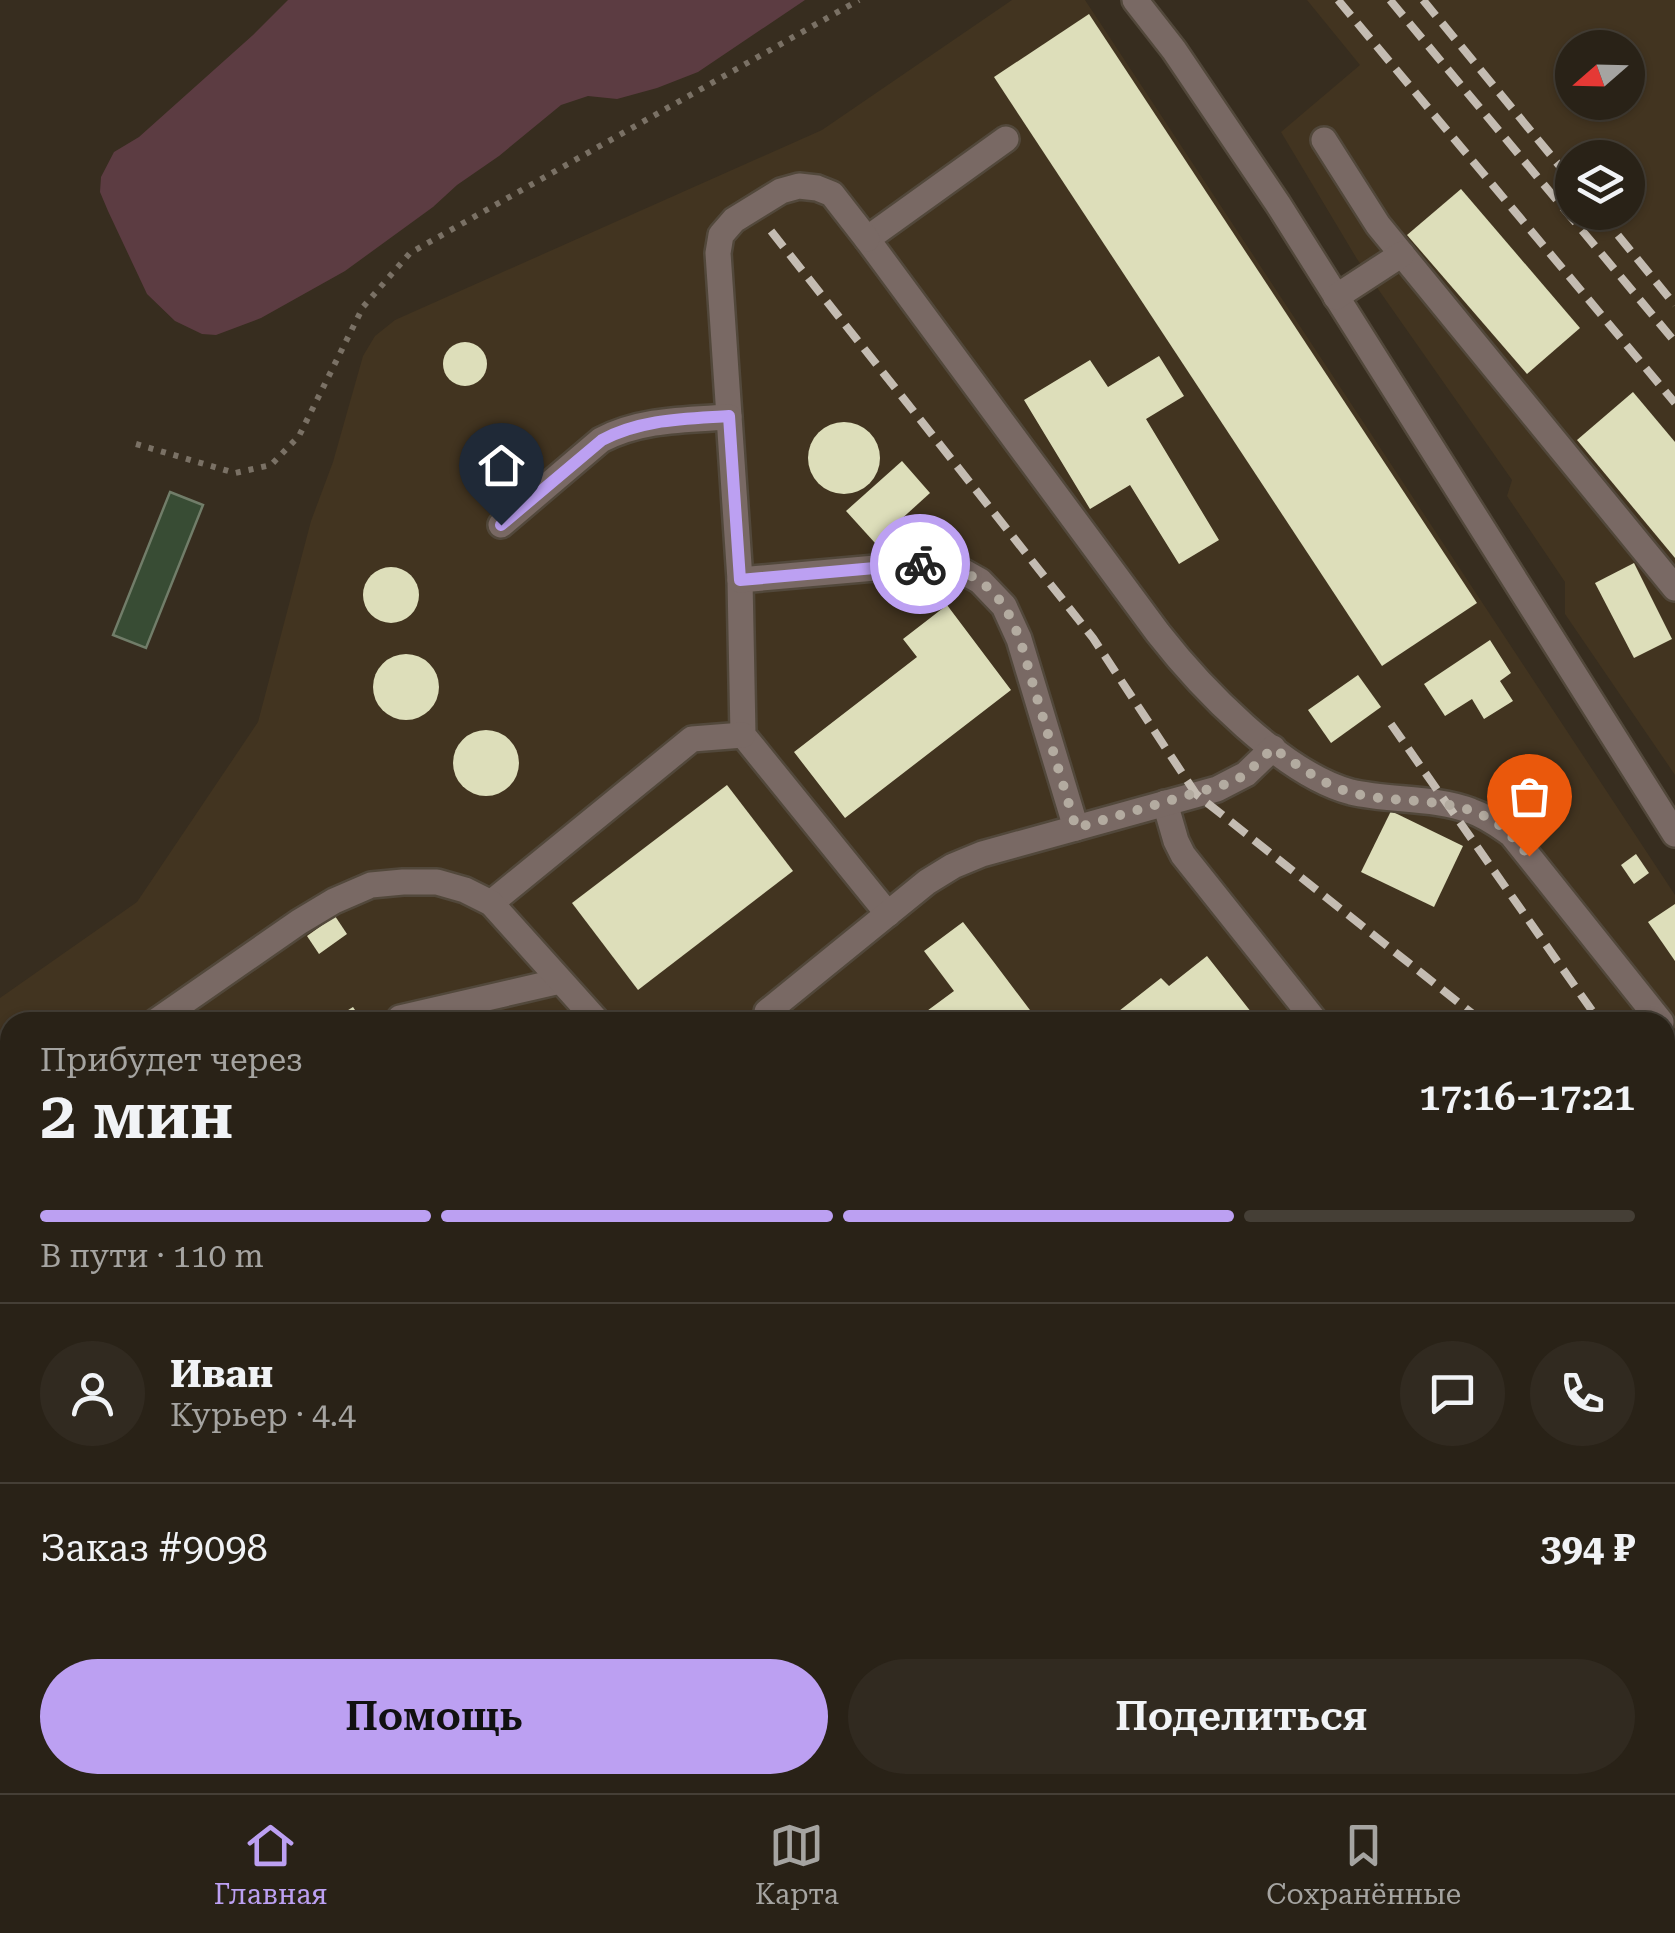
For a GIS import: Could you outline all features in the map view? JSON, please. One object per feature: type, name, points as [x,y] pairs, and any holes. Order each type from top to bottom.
[{"type":"street","points":[[1135,0],[1174,50],[1336,297],[1675,834]]},
{"type":"street","points":[[867,238],[1006,139]]},
{"type":"street","points":[[1324,140],[1378,225],[1675,588]]},
{"type":"street","points":[[888,914],[743,736],[740,580],[718,253],[721,235],[734,220],[781,191],[799,186],[832,194],[1182,664],[1229,712],[1310,774],[1346,791],[1447,804],[1491,820],[1511,834],[1653,1012]]},
{"type":"street","points":[[1336,297],[1402,254]]},
{"type":"street","points":[[501,525],[602,440],[620,430],[662,421],[729,416]]},
{"type":"street","points":[[740,580],[932,562],[980,581],[1004,606],[1019,638],[1076,828]]},
{"type":"street","points":[[491,903],[692,739],[743,736]]},
{"type":"street","points":[[767,1012],[952,866],[1233,782],[1273,748]]},
{"type":"street","points":[[1165,803],[1183,856],[1308,1012]]},
{"type":"street","points":[[170,1012],[334,901],[370,885],[403,882],[438,882],[491,903],[589,1012]]},
{"type":"street","points":[[425,1012],[560,980]]},
{"type":"path","points":[[136,444],[235,473],[271,466],[299,436],[363,307],[410,253],[859,0]]},
{"type":"shaded area","points":[[288,0],[805,0],[698,72],[617,99],[588,96],[561,105],[345,271],[261,318],[216,335],[202,334],[175,321],[147,294],[100,192],[101,177],[114,152],[139,137]]},
{"type":"shaded area","points":[[1012,0],[1085,0],[1675,895],[1675,1012],[0,1012],[0,998],[137,902],[258,722],[311,521],[333,462],[363,356],[375,336],[395,320],[822,130]]},
{"type":"shaded area","points":[[1307,0],[1675,0],[1675,775],[1565,614],[1565,582],[1507,496],[1512,480],[1357,259],[1281,132],[1360,65]]},
{"type":"shaded area","points":[[170,492],[203,505],[146,648],[113,635]]},
{"type":"building","points":[[1089,14],[1477,603],[1382,666],[994,77]]},
{"type":"building","points":[[1461,189],[1580,328],[1527,374],[1407,235]]},
{"type":"building","points":[[465,342],[480,349],[487,364],[480,379],[465,386],[450,379],[443,364],[450,349]]},
{"type":"building","points":[[1159,356],[1184,396],[1146,419],[1219,540],[1179,564],[1130,485],[1090,509],[1024,400],[1090,360],[1108,387]]},
{"type":"building","points":[[1633,392],[1675,442],[1675,558],[1577,440]]},
{"type":"building","points":[[844,422],[869,433],[880,458],[869,483],[844,494],[819,483],[808,458],[819,433]]},
{"type":"building","points":[[902,461],[930,493],[875,543],[846,511]]},
{"type":"building","points":[[1634,563],[1672,639],[1634,658],[1595,583]]},
{"type":"building","points":[[391,567],[411,575],[419,595],[411,615],[391,623],[371,615],[363,595],[371,575]]},
{"type":"building","points":[[947,605],[1011,690],[845,818],[794,752],[917,657],[903,639]]},
{"type":"building","points":[[1490,640],[1511,673],[1500,681],[1513,701],[1484,719],[1472,699],[1445,716],[1424,684]]},
{"type":"building","points":[[406,654],[430,663],[439,687],[430,711],[406,720],[382,711],[373,687],[382,663]]},
{"type":"building","points":[[1358,675],[1381,707],[1331,743],[1308,710]]},
{"type":"building","points":[[486,730],[510,739],[519,763],[510,787],[486,796],[462,787],[453,763],[462,739]]},
{"type":"building","points":[[727,785],[793,871],[638,990],[572,903]]},
{"type":"building","points":[[1391,811],[1463,846],[1434,907],[1361,872]]},
{"type":"building","points":[[1636,854],[1649,873],[1634,884],[1621,865]]},
{"type":"building","points":[[1675,904],[1675,961],[1648,922]]},
{"type":"building","points":[[335,916],[347,934],[319,954],[307,936]]},
{"type":"building","points":[[963,922],[1031,1012],[926,1012],[954,991],[924,951]]},
{"type":"building","points":[[1207,956],[1251,1012],[1118,1012],[1161,978],[1169,986]]},
{"type":"railway","points":[[1338,0],[1675,403]]},
{"type":"railway","points":[[1390,0],[1675,342]]},
{"type":"railway","points":[[1423,0],[1555,160]]},
{"type":"railway","points":[[1614,230],[1675,305]]},
{"type":"railway","points":[[771,231],[1093,638],[1196,794],[1470,1012]]},
{"type":"railway","points":[[1391,724],[1593,1012]]},
{"type":"way so far","points":[[920,564],[932,562],[955,568],[980,581],[1004,606],[1019,638],[1076,828],[1233,782],[1273,748],[1310,774],[1346,791],[1469,810],[1511,834],[1529,856]]},
{"type":"route","points":[[501,525],[602,440],[620,430],[662,421],[729,416],[740,580],[920,564]]}]
